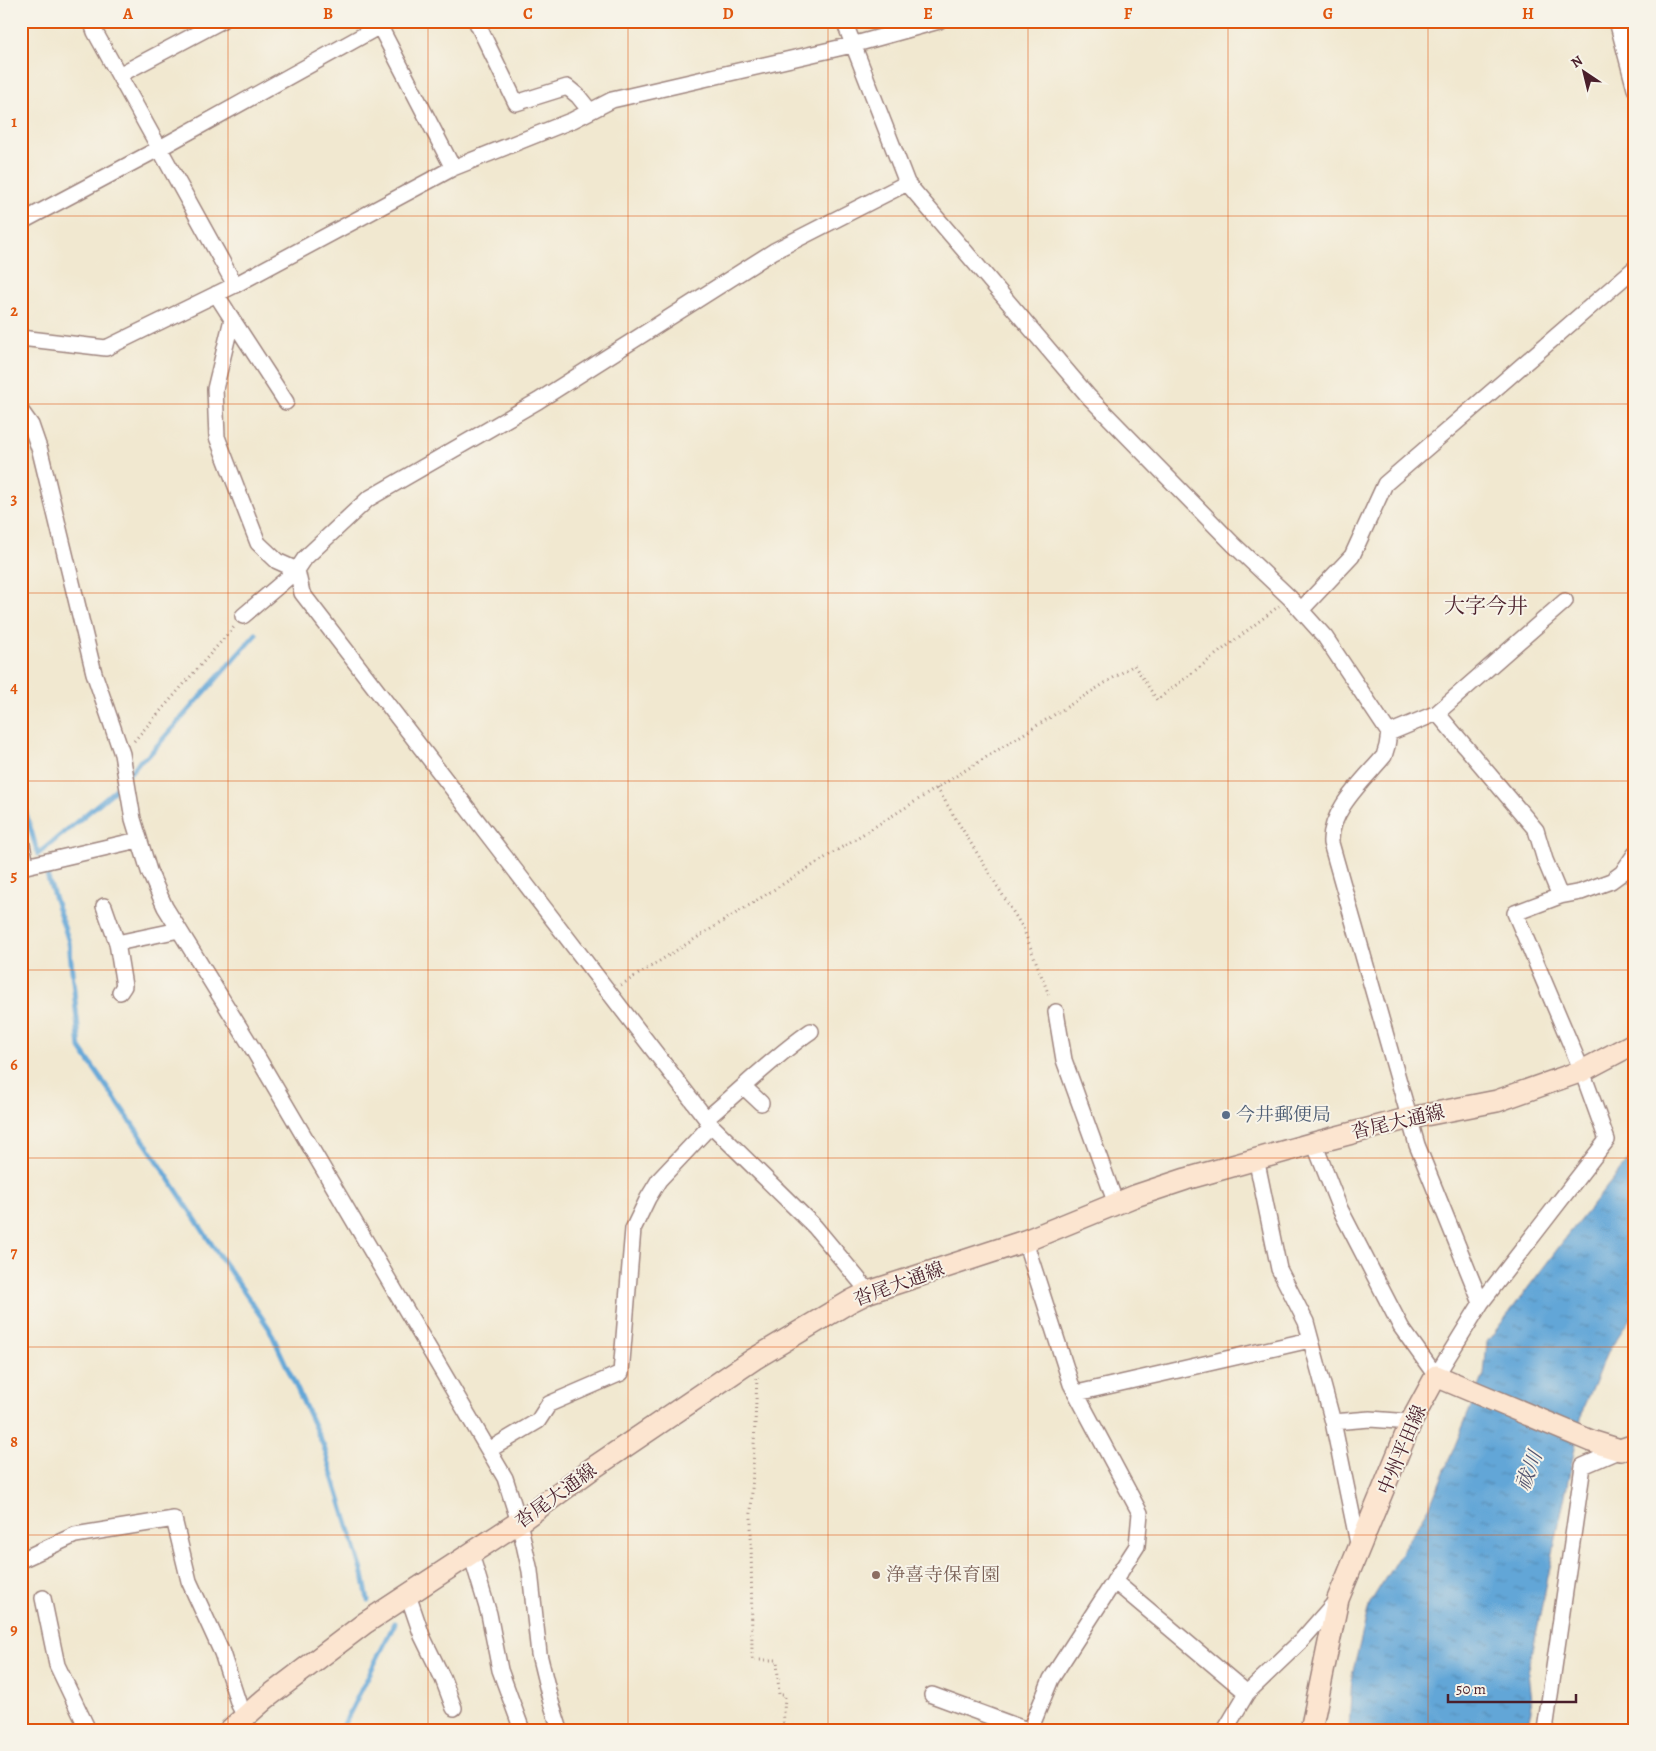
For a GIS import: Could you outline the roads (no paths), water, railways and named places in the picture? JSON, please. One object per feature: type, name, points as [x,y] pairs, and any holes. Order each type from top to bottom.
[{"type":"main road","name":"沓尾大通線","points":[[237,1723],[265,1699],[365,1623],[519,1522],[593,1468],[754,1359],[843,1305],[869,1292],[1025,1241],[1116,1204],[1186,1179],[1256,1158],[1410,1118],[1497,1100],[1582,1071],[1635,1043]]},
{"type":"main road","name":"中州平田線","points":[[1311,1730],[1338,1599],[1411,1422],[1439,1378]]},
{"type":"main road","points":[[1439,1378],[1591,1441],[1628,1448]]},
{"type":"street","points":[[91,21],[235,285]]},
{"type":"street","points":[[119,75],[221,21]]},
{"type":"street","points":[[476,21],[516,104],[567,87],[578,96],[590,111]]},
{"type":"street","points":[[844,21],[907,183],[1090,397],[1233,544],[1290,598],[1326,637],[1389,733],[1384,756],[1339,810],[1330,832],[1330,838],[1417,1145],[1481,1303]]},
{"type":"street","points":[[21,338],[106,348],[235,285],[452,168],[573,120],[612,100],[852,44],[938,21]]},
{"type":"street","points":[[1617,21],[1635,89]]},
{"type":"street","points":[[21,222],[160,148],[378,24],[452,168]]},
{"type":"street","points":[[243,616],[297,570],[305,558],[368,499],[538,401],[774,251],[907,183]]},
{"type":"street","points":[[1301,610],[1352,556],[1385,484],[1635,268]]},
{"type":"street","points":[[216,294],[286,402]]},
{"type":"street","points":[[232,319],[216,389],[217,437],[258,543],[277,561],[297,570]]},
{"type":"street","points":[[21,411],[31,425],[40,451],[94,673],[122,754],[138,840],[157,889],[165,906],[251,1046],[505,1478],[519,1522],[530,1572],[539,1654],[560,1730]]},
{"type":"street","points":[[297,570],[302,593],[708,1122],[815,1227],[869,1292]]},
{"type":"street","points":[[1389,733],[1437,713],[1565,602]]},
{"type":"street","points":[[1437,713],[1536,830],[1545,860],[1560,896]]},
{"type":"street","points":[[21,839],[26,866],[138,840]]},
{"type":"street","points":[[1314,1143],[1340,1208],[1402,1327],[1439,1378],[1481,1303],[1607,1140],[1582,1071],[1515,913],[1560,896],[1581,892],[1611,881],[1622,873],[1635,854]]},
{"type":"street","points":[[104,906],[117,943],[124,986],[120,992]]},
{"type":"street","points":[[117,943],[180,930]]},
{"type":"street","points":[[1056,1012],[1064,1060],[1116,1204]]},
{"type":"street","points":[[489,1450],[538,1421],[549,1404],[621,1372],[634,1229],[648,1198],[659,1180],[708,1122],[785,1049],[811,1031]]},
{"type":"street","points":[[744,1087],[761,1103]]},
{"type":"street","points":[[1256,1158],[1279,1269],[1306,1322],[1332,1422],[1359,1548]]},
{"type":"street","points":[[932,1695],[1028,1730],[1051,1679],[1137,1546],[1140,1513],[1071,1384],[1025,1241]]},
{"type":"street","points":[[1076,1393],[1310,1340]]},
{"type":"street","points":[[1332,1422],[1370,1419],[1411,1422]]},
{"type":"street","points":[[1545,1730],[1583,1466],[1628,1448]]},
{"type":"street","points":[[21,1560],[74,1535],[174,1519],[189,1582],[222,1653],[239,1705],[237,1723]]},
{"type":"street","points":[[471,1554],[489,1614],[500,1670],[522,1730]]},
{"type":"street","points":[[1114,1581],[1248,1693]]},
{"type":"street","points":[[408,1595],[422,1636],[443,1679],[454,1708]]},
{"type":"street","points":[[43,1598],[57,1666],[88,1730]]},
{"type":"street","points":[[1225,1730],[1248,1693],[1301,1641],[1338,1599]]},
{"type":"water","name":"祓川","points":[[1635,1152],[1635,1311],[1606,1355],[1583,1409],[1528,1673],[1532,1710],[1528,1730],[1349,1730],[1352,1675],[1370,1603],[1430,1506],[1484,1375],[1487,1342],[1568,1235]]},
{"type":"waterway","points":[[129,774],[140,761],[148,756],[256,634]]},
{"type":"waterway","points":[[21,796],[38,854],[114,791],[123,780]]},
{"type":"waterway","points":[[47,875],[69,942],[80,1048],[269,1328],[324,1447],[363,1574],[368,1600]]},
{"type":"waterway","points":[[341,1730],[395,1623]]},
{"type":"place","name":"今井郵便局","points":[[1226,1115]]},
{"type":"place","name":"浄喜寺保育園","points":[[876,1575]]},
{"type":"district","name":"大字今井","points":[[1486,606]]}]
